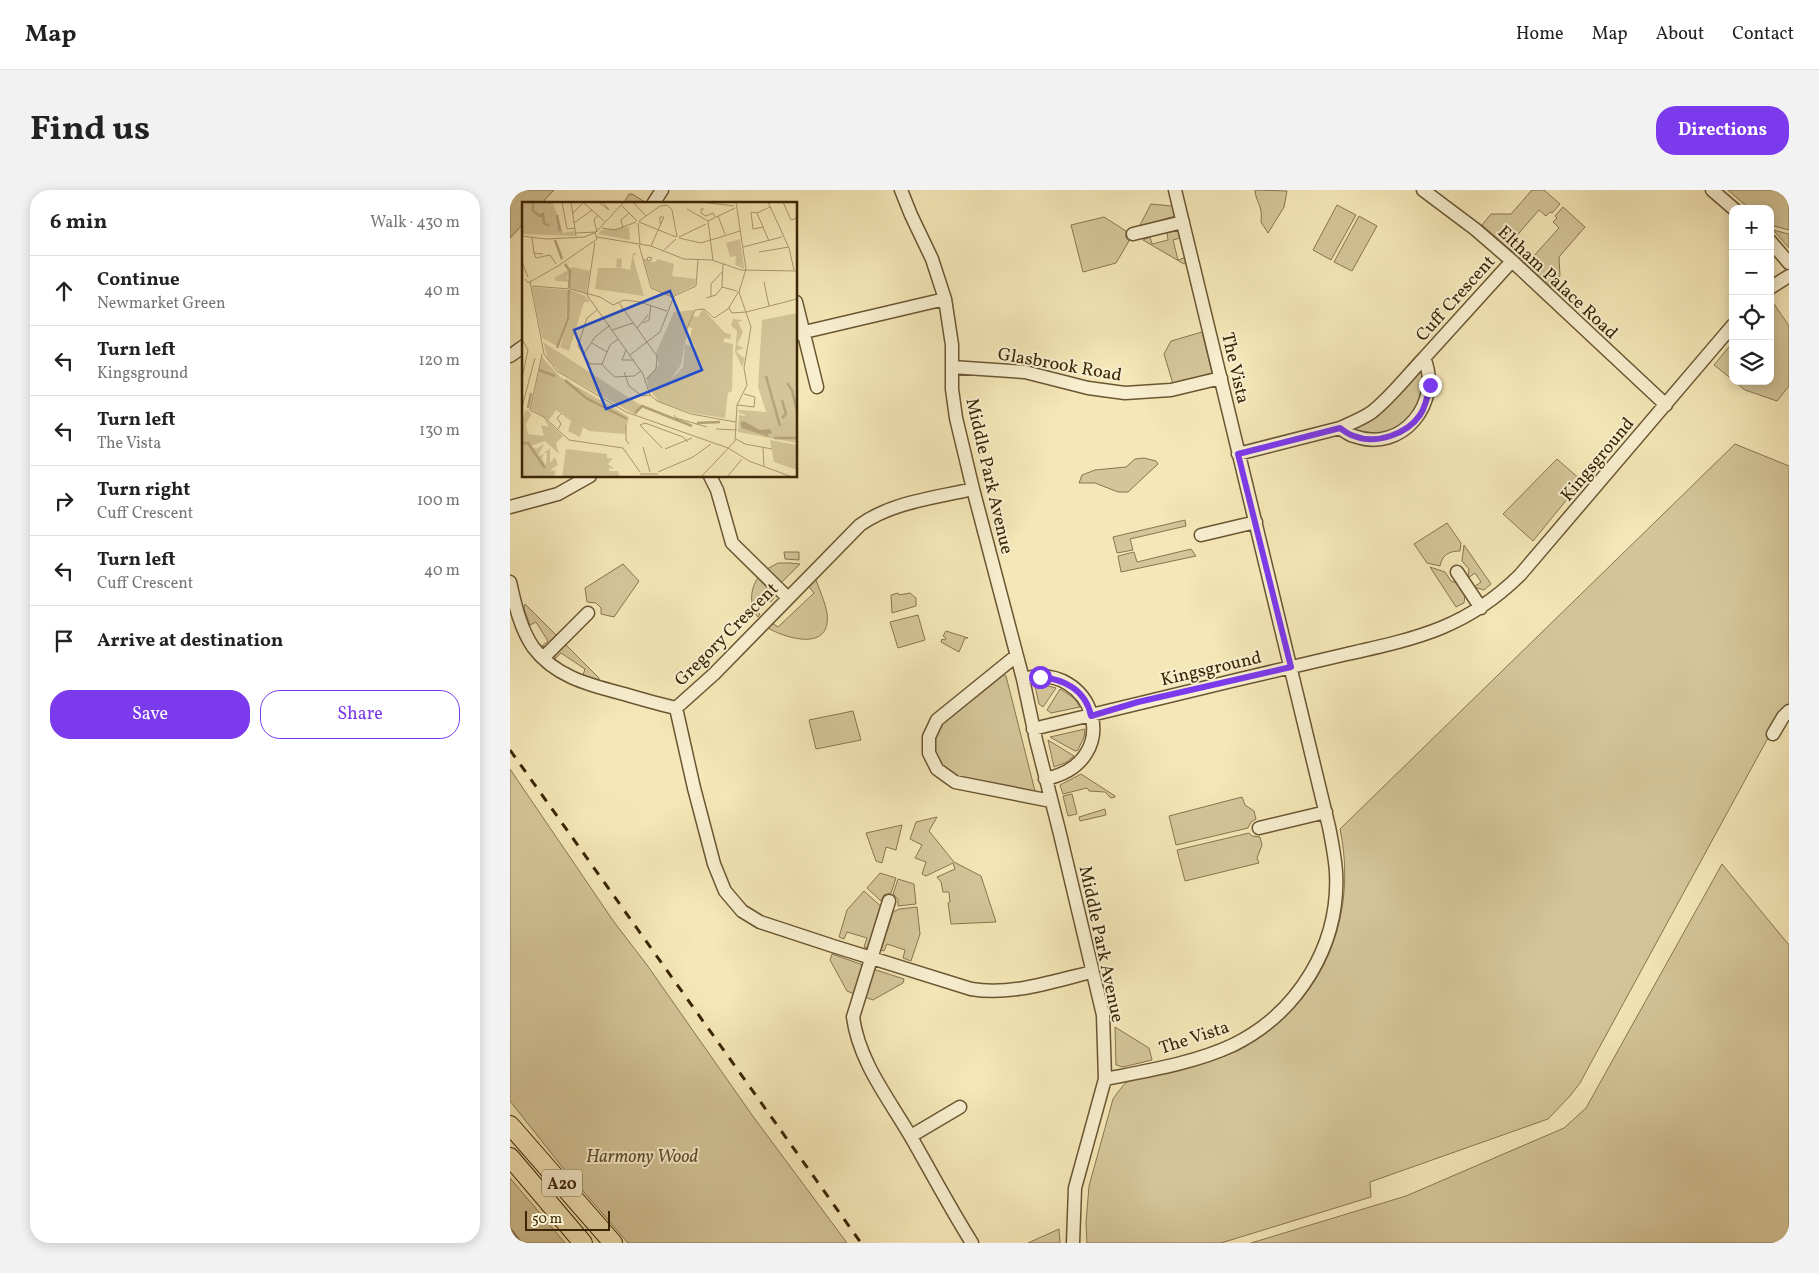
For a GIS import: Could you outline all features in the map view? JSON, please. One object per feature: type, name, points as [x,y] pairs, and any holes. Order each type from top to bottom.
[{"type":"highway","name":"A20","points":[[510,1125],[613,1243]]},
{"type":"highway","name":"A20","points":[[510,1157],[583,1243]]},
{"type":"street","points":[[654,202],[662,190]]},
{"type":"street","name":"Middle Park Avenue","points":[[901,190],[932,258],[945,299],[950,331],[952,389],[956,418],[1022,679],[1050,801],[1064,848],[1103,1022],[1104,1078],[1075,1188],[1073,1243]]},
{"type":"street","name":"The Vista","points":[[1104,1078],[1175,1064],[1232,1045],[1254,1033],[1269,1021],[1310,978],[1332,918],[1334,902],[1336,873],[1326,812],[1175,190]]},
{"type":"street","name":"Eltham Palace Road","points":[[1423,190],[1475,229],[1512,261],[1666,405]]},
{"type":"street","points":[[1712,190],[1729,205]]},
{"type":"street","points":[[1133,234],[1183,222]]},
{"type":"street","points":[[1774,246],[1789,264]]},
{"type":"street","name":"Cuff Crescent","points":[[1238,454],[1340,428],[1371,412],[1424,358],[1512,261]]},
{"type":"street","points":[[1774,285],[1789,276]]},
{"type":"street","points":[[800,333],[945,299]]},
{"type":"street","points":[[798,318],[800,333],[817,387]]},
{"type":"street","name":"Kingsground","points":[[1033,729],[1091,716],[1138,702],[1413,638],[1438,630],[1481,608],[1500,595],[1520,575],[1729,330]]},
{"type":"street","points":[[510,356],[522,347]]},
{"type":"street","name":"Cuff Crescent","points":[[1340,428],[1354,436],[1367,439],[1382,438],[1396,434],[1410,426],[1420,415],[1427,400],[1430,385],[1429,369],[1424,358]]},
{"type":"street","name":"Glasbrook Road","points":[[952,368],[1024,372],[1088,388],[1126,393],[1171,390],[1221,378]]},
{"type":"street","points":[[510,507],[558,494],[586,478]]},
{"type":"street","points":[[711,478],[717,490],[732,543],[788,598]]},
{"type":"street","name":"Gregory Crescent","points":[[973,489],[889,509],[874,515],[860,525],[714,674],[676,708],[694,788],[714,864],[722,886],[742,910],[760,922],[971,989],[984,991],[1016,989],[1092,972]]},
{"type":"street","points":[[1201,535],[1256,522]]},
{"type":"street","points":[[1457,572],[1481,608]]},
{"type":"street","points":[[510,582],[522,625],[534,648],[553,666],[577,681],[676,708]]},
{"type":"street","points":[[543,658],[588,613]]},
{"type":"street","points":[[1016,656],[937,720],[930,737],[929,753],[937,769],[955,782],[1050,801]]},
{"type":"street","points":[[1022,679],[1029,677],[1050,678],[1068,684],[1088,704],[1091,716],[1092,737],[1084,757],[1077,765],[1065,772],[1045,779]]},
{"type":"street","points":[[1773,734],[1789,711]]},
{"type":"street","points":[[1259,828],[1326,812]]},
{"type":"street","points":[[889,901],[853,1017],[855,1032],[878,1085],[911,1136],[942,1194],[972,1243]]},
{"type":"street","points":[[911,1136],[960,1107]]},
{"type":"green space","points":[[510,190],[554,190],[543,202],[522,202],[522,225],[510,238]]},
{"type":"green space","points":[[1255,190],[1287,191],[1284,207],[1268,233],[1261,222],[1261,211]]},
{"type":"green space","points":[[1532,190],[1544,190],[1560,204],[1552,213],[1550,212],[1546,216],[1539,210],[1513,240],[1518,245],[1518,249],[1513,252],[1482,225],[1491,214],[1511,214]]},
{"type":"green space","points":[[1728,190],[1789,190],[1789,230],[1774,226],[1774,205],[1745,205]]},
{"type":"green space","points":[[629,194],[632,194],[645,202],[624,202]]},
{"type":"green space","points":[[1151,204],[1172,206],[1175,216],[1140,226]]},
{"type":"green space","points":[[1337,205],[1356,215],[1331,260],[1313,250]]},
{"type":"green space","points":[[1563,207],[1585,227],[1559,257],[1560,276],[1551,287],[1519,258],[1527,254],[1532,258],[1559,228],[1553,222],[1557,218],[1555,216]]},
{"type":"green space","points":[[1359,216],[1377,226],[1352,271],[1334,262]]},
{"type":"green space","points":[[1104,217],[1126,231],[1126,238],[1129,241],[1116,263],[1083,272],[1071,225]]},
{"type":"green space","points":[[1774,230],[1789,234],[1789,248],[1774,231]]},
{"type":"green space","points":[[1178,231],[1180,238],[1173,240],[1178,260],[1184,258],[1186,263],[1184,264],[1143,240],[1150,237],[1152,244],[1168,240],[1167,233]]},
{"type":"green space","points":[[1774,304],[1789,326],[1789,386],[1777,401],[1745,390],[1739,385],[1774,385]]},
{"type":"green space","points":[[1202,332],[1212,373],[1173,384],[1164,354],[1171,341]]},
{"type":"green space","points":[[1729,347],[1729,377],[1714,365]]},
{"type":"green space","points":[[1422,368],[1423,391],[1421,397],[1418,405],[1402,424],[1379,433],[1366,433],[1352,429]]},
{"type":"green space","points":[[1735,444],[1789,466],[1789,706],[1781,714],[1580,1083],[1570,1096],[1548,1119],[1370,1182],[1371,1197],[1221,1243],[1087,1243],[1086,1223],[1089,1186],[1113,1099],[1121,1088],[1128,1081],[1137,1077],[1208,1061],[1240,1050],[1281,1020],[1302,999],[1319,974],[1331,948],[1340,919],[1344,890],[1344,859],[1340,829]]},
{"type":"green space","points":[[1144,458],[1156,461],[1158,464],[1128,492],[1118,492],[1095,483],[1079,483],[1082,475],[1095,470],[1126,467],[1135,459]]},
{"type":"green space","points":[[1557,459],[1582,481],[1533,541],[1503,514]]},
{"type":"green space","points":[[1185,520],[1186,526],[1130,539],[1133,550],[1117,553],[1113,537]]},
{"type":"green space","points":[[1447,523],[1461,543],[1460,551],[1447,554],[1442,559],[1440,566],[1427,563],[1414,544]]},
{"type":"green space","points":[[1464,545],[1491,584],[1484,590],[1474,587],[1481,582],[1475,573],[1468,578],[1469,569],[1462,561]]},
{"type":"green space","points":[[1191,549],[1196,556],[1121,572],[1118,556],[1134,552],[1137,562]]},
{"type":"green space","points":[[784,552],[799,552],[799,560],[785,559]]},
{"type":"green space","points":[[778,563],[800,564],[781,583],[767,569]]},
{"type":"green space","points":[[623,564],[639,581],[614,617],[601,614],[601,608],[596,603],[587,602],[585,588]]},
{"type":"green space","points":[[1430,567],[1445,572],[1451,581],[1457,583],[1465,595],[1464,603],[1456,607]]},
{"type":"green space","points":[[758,578],[775,596],[771,602],[766,598],[754,608],[760,614],[758,617],[753,608],[752,592]]},
{"type":"green space","points":[[816,580],[827,613],[827,625],[823,633],[816,638],[806,639],[786,636],[768,628],[772,623],[778,627],[814,593],[809,587]]},
{"type":"green space","points":[[898,593],[899,595],[910,593],[916,598],[916,606],[892,613],[891,595]]},
{"type":"green space","points":[[525,604],[557,636],[546,647],[542,646],[548,641],[536,622],[530,625],[524,609]]},
{"type":"green space","points":[[918,615],[925,640],[898,648],[890,622]]},
{"type":"green space","points":[[946,631],[968,638],[965,638],[959,652],[941,642],[942,639],[945,640],[946,638],[943,636]]},
{"type":"green space","points":[[566,645],[599,680],[583,675],[585,669],[561,653],[555,659],[555,656]]},
{"type":"green space","points":[[1003,674],[1006,676],[1035,791],[1033,794],[962,779],[942,767],[935,752],[935,739],[940,725]]},
{"type":"green space","points":[[1045,685],[1056,688],[1043,707],[1039,704],[1035,686]]},
{"type":"green space","points":[[1060,689],[1074,698],[1080,707],[1051,713],[1047,710]]},
{"type":"green space","points":[[853,711],[861,740],[816,749],[809,720]]},
{"type":"green space","points":[[1085,729],[1084,737],[1078,750],[1075,751],[1050,737]]},
{"type":"green space","points":[[1048,740],[1074,756],[1067,762],[1054,767]]},
{"type":"green space","name":"Harmony Wood","points":[[510,769],[614,922],[647,965],[752,1115],[847,1243],[628,1243],[563,1168],[510,1101]]},
{"type":"green space","points":[[1081,774],[1115,797],[1111,798],[1105,792],[1089,791],[1087,788],[1063,794],[1060,785]]},
{"type":"green space","points":[[1072,794],[1077,814],[1068,816],[1063,796]]},
{"type":"green space","points":[[1242,797],[1245,805],[1254,811],[1256,819],[1251,822],[1248,828],[1176,845],[1169,816]]},
{"type":"green space","points":[[1105,809],[1106,815],[1080,821],[1079,817]]},
{"type":"green space","points":[[937,817],[929,831],[954,862],[981,876],[996,922],[951,924],[948,903],[950,902],[949,892],[943,892],[941,882],[937,877],[955,869],[953,863],[926,876],[922,874],[926,862],[915,858],[922,845],[910,839],[916,822]]},
{"type":"green space","points":[[902,825],[896,850],[886,847],[882,863],[876,861],[866,833]]},
{"type":"green space","points":[[1249,833],[1252,836],[1260,837],[1262,845],[1257,858],[1259,863],[1185,881],[1177,850]]},
{"type":"green space","points":[[1722,864],[1789,945],[1789,1243],[1251,1243],[1406,1196],[1564,1128],[1586,1108]]},
{"type":"green space","points":[[880,873],[896,878],[891,893],[884,895],[881,901],[867,888]]},
{"type":"green space","points":[[898,879],[914,884],[916,904],[898,906],[898,899],[893,894]]},
{"type":"green space","points":[[864,891],[884,909],[871,949],[864,947],[867,938],[847,932],[844,939],[839,937],[847,910]]},
{"type":"green space","points":[[917,907],[920,934],[911,961],[903,958],[905,950],[887,944],[884,951],[881,950],[893,912],[899,909]]},
{"type":"green space","points":[[832,954],[863,965],[854,994],[847,991],[830,960]]},
{"type":"green space","points":[[873,969],[904,979],[903,983],[873,1000],[865,997]]},
{"type":"green space","points":[[1115,1027],[1149,1048],[1152,1060],[1123,1067],[1116,1065]]},
{"type":"green space","points":[[510,1178],[565,1243],[510,1243]]},
{"type":"green space","points":[[1059,1229],[1060,1243],[1028,1243]]},
{"type":"waterway","points":[[510,1229],[521,1243]]},
{"type":"railway","points":[[510,750],[861,1243]]},
{"type":"route","points":[[1040,677],[1059,680],[1075,689],[1088,704],[1091,716],[1138,702],[1291,667],[1238,454],[1340,428],[1354,436],[1367,439],[1382,438],[1396,434],[1410,426],[1420,415],[1427,400],[1430,385]]}]
